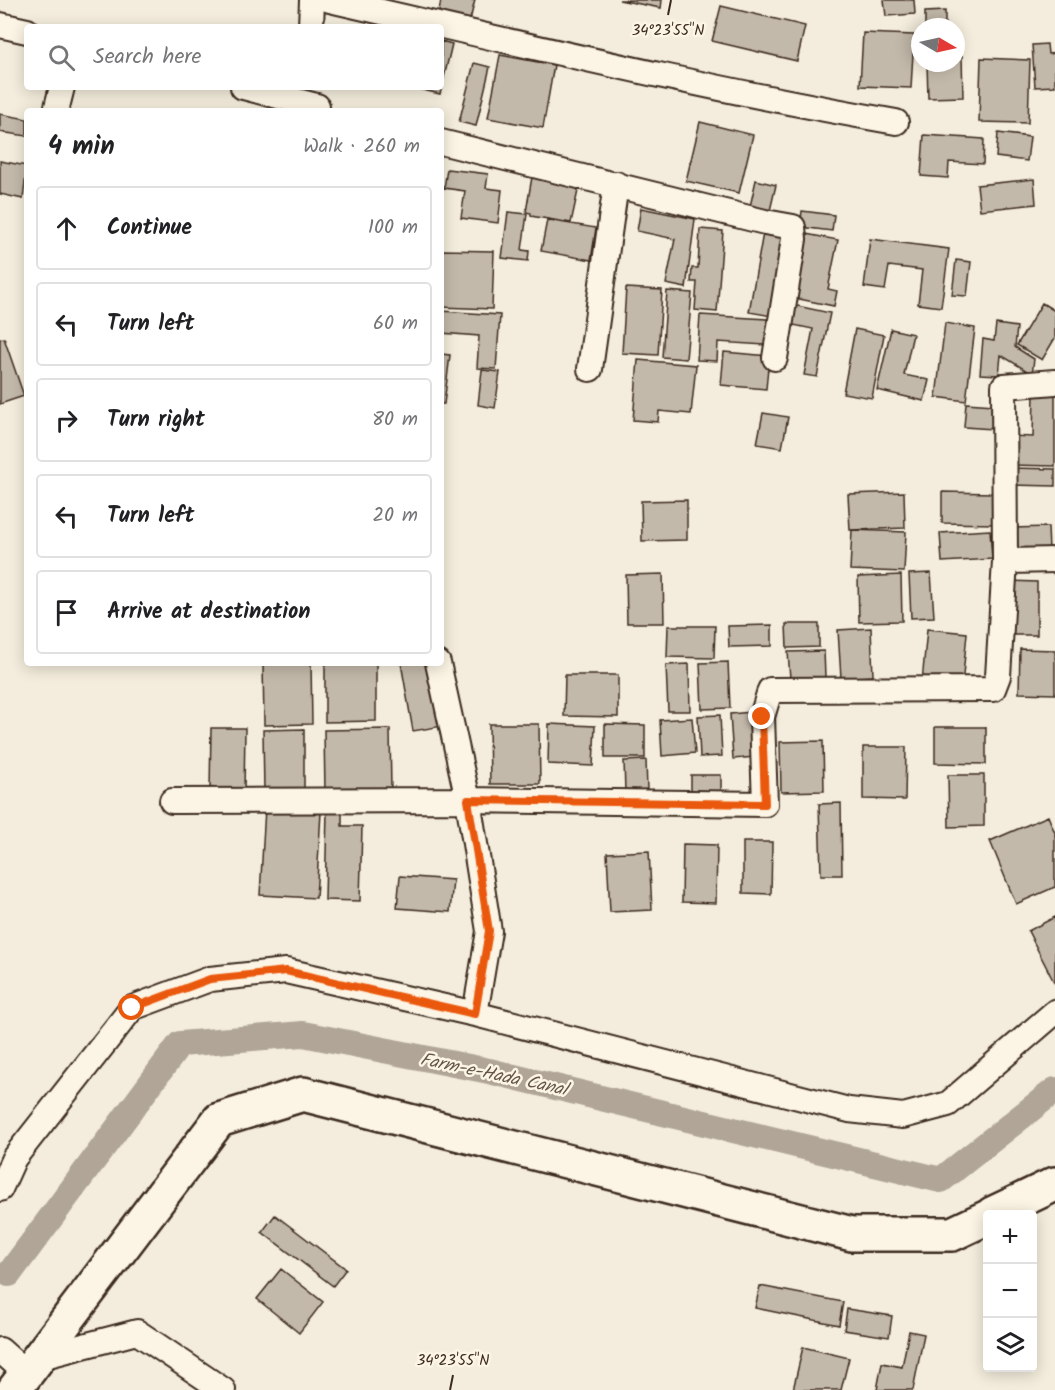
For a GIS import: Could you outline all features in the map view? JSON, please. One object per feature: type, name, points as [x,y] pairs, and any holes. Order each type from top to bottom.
[{"type":"street","points":[[311,24],[312,0]]},
{"type":"street","points":[[330,0],[435,24]]},
{"type":"street","points":[[0,24],[24,30]]},
{"type":"street","points":[[444,26],[791,104],[896,122]]},
{"type":"street","points":[[57,108],[61,90]]},
{"type":"street","points":[[260,90],[322,101]]},
{"type":"street","points":[[444,143],[793,227],[794,239],[775,358]]},
{"type":"street","points":[[590,369],[616,184]]},
{"type":"street","points":[[172,801],[468,800],[765,804],[762,717],[770,690],[993,689],[998,676],[1005,561],[1004,386],[1055,382]]},
{"type":"street","points":[[1005,561],[1055,560]]},
{"type":"street","points":[[439,666],[468,800],[489,931],[475,1014]]},
{"type":"street","points":[[0,1189],[14,1158],[132,1008],[210,979],[286,971],[475,1014],[849,1110],[903,1116],[948,1104],[1055,1012]]},
{"type":"street","points":[[27,1374],[219,1120],[303,1094],[852,1234],[952,1234],[983,1219]]},
{"type":"street","points":[[1002,1210],[1055,1184]]},
{"type":"street","points":[[27,1374],[137,1332],[223,1390]]},
{"type":"street","points":[[0,1350],[27,1374]]},
{"type":"building","points":[[441,0],[475,0],[470,20],[439,12]]},
{"type":"building","points":[[619,0],[662,0],[661,8]]},
{"type":"building","points":[[884,0],[914,0],[915,14],[886,16]]},
{"type":"building","points":[[721,6],[805,26],[797,61],[712,41]]},
{"type":"building","points":[[945,11],[945,18],[925,18],[925,12]]},
{"type":"building","points":[[863,33],[911,35],[911,88],[860,86]]},
{"type":"building","points":[[444,42],[452,44],[444,77]]},
{"type":"building","points":[[1047,44],[1048,54],[1055,53],[1055,86],[1035,87],[1032,45]]},
{"type":"building","points":[[500,55],[554,65],[543,128],[488,118]]},
{"type":"building","points":[[981,58],[1030,60],[1028,123],[979,122]]},
{"type":"building","points":[[474,63],[490,67],[476,126],[459,122]]},
{"type":"building","points":[[927,72],[962,72],[963,97],[928,98]]},
{"type":"building","points":[[423,90],[441,90],[440,94]]},
{"type":"building","points":[[0,114],[24,118],[24,136],[0,132]]},
{"type":"building","points":[[700,122],[753,135],[739,193],[686,181]]},
{"type":"building","points":[[998,133],[1030,137],[1027,161],[996,157]]},
{"type":"building","points":[[924,135],[984,139],[983,164],[949,162],[948,178],[921,176]]},
{"type":"building","points":[[0,161],[24,165],[23,199],[0,194]]},
{"type":"building","points":[[447,169],[488,174],[486,188],[502,190],[498,223],[461,218],[465,191],[444,188]]},
{"type":"building","points":[[532,177],[579,186],[571,223],[531,216],[531,213],[526,212]]},
{"type":"building","points":[[1034,179],[1036,204],[980,210],[977,185]]},
{"type":"building","points":[[756,180],[776,185],[769,215],[749,211]]},
{"type":"building","points":[[641,208],[695,219],[686,288],[666,284],[675,239],[637,231]]},
{"type":"building","points":[[802,211],[834,215],[832,231],[800,227]]},
{"type":"building","points":[[508,212],[527,214],[522,250],[529,251],[528,261],[502,258]]},
{"type":"building","points":[[547,220],[596,228],[591,260],[541,251]]},
{"type":"building","points":[[700,229],[723,231],[717,312],[695,310],[697,282],[691,282],[692,268],[698,268]]},
{"type":"building","points":[[763,233],[786,237],[772,316],[749,312]]},
{"type":"building","points":[[806,234],[838,240],[828,289],[837,291],[834,306],[794,298]]},
{"type":"building","points":[[870,239],[949,249],[941,307],[918,304],[922,270],[889,266],[885,290],[864,287]]},
{"type":"building","points":[[444,250],[494,251],[492,309],[444,307]]},
{"type":"building","points":[[956,260],[971,262],[967,296],[952,295]]},
{"type":"building","points":[[626,288],[662,290],[658,355],[622,353]]},
{"type":"building","points":[[667,291],[692,293],[686,359],[662,357]]},
{"type":"building","points":[[1042,303],[1055,311],[1055,338],[1042,360],[1017,345]]},
{"type":"building","points":[[788,304],[830,313],[817,377],[804,375],[813,329],[784,323]]},
{"type":"building","points":[[444,311],[500,315],[496,369],[477,368],[479,336],[444,333]]},
{"type":"building","points":[[700,315],[767,319],[765,345],[718,342],[717,361],[697,360]]},
{"type":"building","points":[[945,323],[975,328],[966,401],[936,397]]},
{"type":"building","points":[[996,324],[1017,327],[1015,347],[1034,359],[1032,374],[1001,355],[999,375],[980,374],[983,339],[994,341]]},
{"type":"building","points":[[855,329],[884,335],[872,398],[843,393]]},
{"type":"building","points":[[891,329],[913,334],[904,375],[929,380],[924,401],[877,390]]},
{"type":"building","points":[[4,338],[24,396],[0,404],[0,339]]},
{"type":"building","points":[[724,352],[769,356],[766,389],[721,385]]},
{"type":"building","points":[[444,354],[450,355],[444,404]]},
{"type":"building","points":[[638,360],[696,365],[691,414],[659,411],[658,422],[633,420]]},
{"type":"building","points":[[482,370],[500,372],[495,408],[478,405]]},
{"type":"building","points":[[1034,393],[1055,393],[1055,466],[1011,465],[1011,436],[1033,437]]},
{"type":"building","points":[[966,403],[994,405],[993,429],[964,427]]},
{"type":"building","points":[[763,413],[788,417],[782,448],[757,444]]},
{"type":"building","points":[[1010,468],[1055,469],[1055,486],[1010,485]]},
{"type":"building","points":[[904,492],[905,528],[850,530],[848,494]]},
{"type":"building","points":[[942,492],[994,493],[994,524],[942,523]]},
{"type":"building","points":[[687,500],[687,540],[642,541],[641,501]]},
{"type":"building","points":[[1048,527],[1049,551],[1014,552],[1013,528]]},
{"type":"building","points":[[852,530],[906,532],[904,572],[850,570]]},
{"type":"building","points":[[990,530],[992,559],[942,562],[940,533]]},
{"type":"building","points":[[931,573],[934,617],[911,618],[909,574]]},
{"type":"building","points":[[663,574],[664,623],[627,623],[626,575]]},
{"type":"building","points":[[901,575],[902,621],[859,622],[858,577]]},
{"type":"building","points":[[1008,581],[1037,582],[1037,635],[1008,635]]},
{"type":"building","points":[[786,624],[819,624],[819,647],[787,648]]},
{"type":"building","points":[[772,625],[772,646],[729,647],[728,626]]},
{"type":"building","points":[[668,626],[715,626],[714,658],[667,657]]},
{"type":"building","points":[[871,628],[873,676],[841,678],[838,630]]},
{"type":"building","points":[[927,629],[967,633],[962,686],[922,682]]},
{"type":"building","points":[[1020,649],[1055,650],[1055,694],[1019,693]]},
{"type":"building","points":[[824,651],[825,677],[790,678],[788,652]]},
{"type":"building","points":[[728,662],[730,708],[702,709],[700,663]]},
{"type":"building","points":[[689,664],[690,711],[668,711],[666,665]]},
{"type":"building","points":[[263,666],[311,666],[312,724],[264,725]]},
{"type":"building","points":[[325,666],[376,666],[376,721],[325,722]]},
{"type":"building","points":[[402,666],[433,666],[443,726],[413,731]]},
{"type":"building","points":[[565,675],[618,675],[618,717],[564,716]]},
{"type":"building","points":[[752,712],[755,757],[733,759],[730,714]]},
{"type":"building","points":[[720,715],[722,756],[700,757],[698,716]]},
{"type":"building","points":[[692,718],[695,753],[662,756],[660,720]]},
{"type":"building","points":[[489,724],[539,724],[540,784],[490,784]]},
{"type":"building","points":[[549,724],[595,726],[593,766],[548,764]]},
{"type":"building","points":[[605,724],[645,725],[645,758],[605,758]]},
{"type":"building","points":[[935,727],[986,727],[986,764],[935,763]]},
{"type":"building","points":[[211,728],[245,728],[244,792],[210,791]]},
{"type":"building","points":[[304,729],[304,790],[264,791],[263,730]]},
{"type":"building","points":[[390,729],[391,791],[325,792],[324,730]]},
{"type":"building","points":[[823,741],[824,791],[781,792],[780,742]]},
{"type":"building","points":[[863,747],[906,747],[905,800],[863,799]]},
{"type":"building","points":[[646,760],[647,790],[625,791],[624,761]]},
{"type":"building","points":[[691,775],[721,775],[721,797],[691,796]]},
{"type":"building","points":[[948,775],[984,775],[984,826],[949,827]]},
{"type":"building","points":[[841,803],[842,875],[821,875],[819,804]]},
{"type":"building","points":[[265,808],[321,812],[316,898],[260,895]]},
{"type":"building","points":[[327,811],[342,811],[342,826],[362,826],[360,901],[325,900]]},
{"type":"building","points":[[1048,816],[1055,833],[1055,887],[1016,904],[990,841]]},
{"type":"building","points":[[743,842],[772,842],[771,894],[743,893]]},
{"type":"building","points":[[683,844],[717,845],[716,903],[682,902]]},
{"type":"building","points":[[649,851],[652,910],[610,912],[607,853]]},
{"type":"building","points":[[400,876],[453,880],[450,912],[397,908]]},
{"type":"building","points":[[1055,917],[1055,984],[1028,931]]},
{"type":"building","points":[[275,1215],[346,1269],[333,1286],[262,1232]]},
{"type":"building","points":[[281,1269],[323,1302],[299,1333],[257,1299]]},
{"type":"building","points":[[760,1286],[843,1302],[839,1325],[755,1308]]},
{"type":"building","points":[[847,1309],[892,1316],[889,1337],[844,1330]]},
{"type":"building","points":[[909,1331],[924,1334],[913,1390],[877,1390],[882,1363],[902,1367]]},
{"type":"building","points":[[803,1347],[849,1358],[841,1390],[793,1390]]},
{"type":"waterway","name":"Farm-e-Hada Canal","points":[[9,1274],[180,1044],[303,1034],[489,1071],[941,1180],[1055,1090]]},
{"type":"route","points":[[132,1008],[210,979],[286,971],[475,1014],[489,931],[468,800],[765,804],[762,717]]}]
